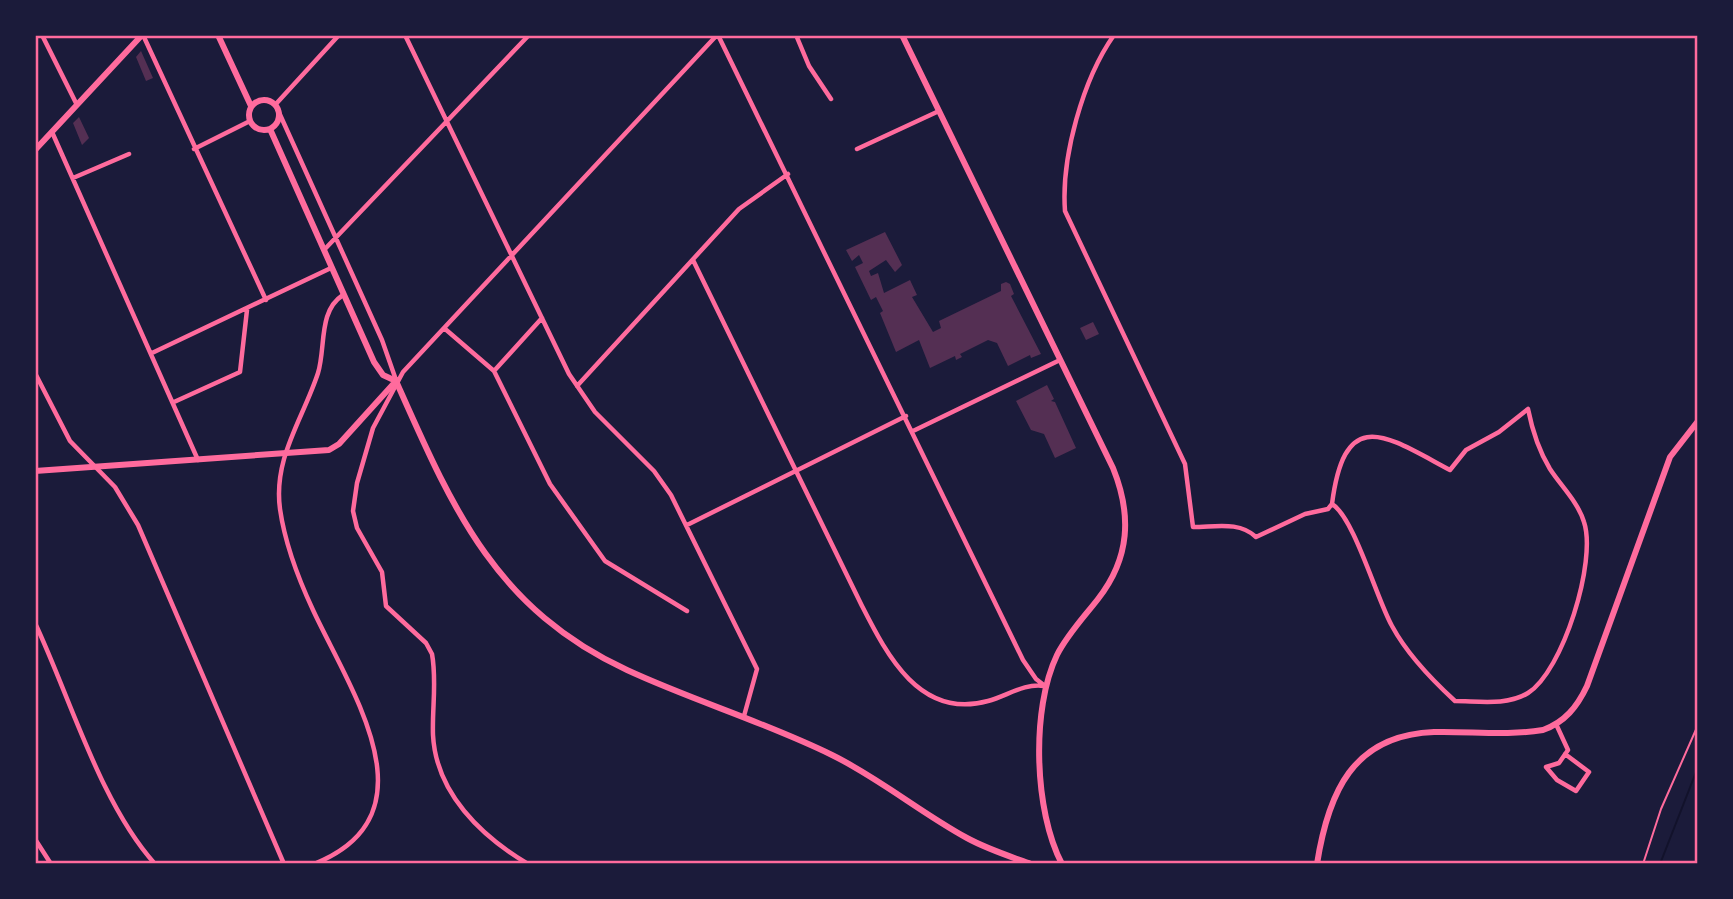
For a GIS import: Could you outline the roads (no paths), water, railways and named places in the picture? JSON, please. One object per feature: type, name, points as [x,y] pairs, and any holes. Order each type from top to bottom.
[{"type":"main road","points":[[35,150],[142,35]]},
{"type":"main road","points":[[218,35],[251,106],[250,121],[260,130],[270,129],[279,118],[276,107],[263,100],[251,106]]},
{"type":"main road","points":[[902,35],[1119,483],[1125,504],[1127,530],[1124,551],[1112,579],[1059,652],[1045,686],[1041,792],[1049,837],[1062,864]]},
{"type":"main road","points":[[270,129],[374,362],[383,375],[396,380],[453,504],[481,552],[510,586],[560,630],[603,658],[744,716],[850,764],[966,837],[1031,864]]},
{"type":"main road","points":[[35,471],[321,452],[335,447],[396,380]]},
{"type":"main road","points":[[1317,864],[1323,826],[1334,794],[1353,768],[1383,745],[1409,735],[1430,732],[1530,732],[1556,724],[1572,711],[1581,697],[1668,462],[1683,436],[1698,421]]},
{"type":"street","points":[[42,35],[77,105]]},
{"type":"street","points":[[142,35],[266,300]]},
{"type":"street","points":[[339,35],[276,107],[387,350],[396,380]]},
{"type":"street","points":[[405,35],[576,386],[603,421],[654,471],[687,525],[756,666],[744,716]]},
{"type":"street","points":[[323,251],[528,35]]},
{"type":"street","points":[[528,864],[481,829],[466,814],[445,782],[434,749],[432,654],[426,643],[386,606],[380,565],[355,522],[355,492],[370,436],[396,380],[717,35],[788,174],[1023,660],[1032,675],[1045,686]]},
{"type":"street","points":[[796,35],[809,66],[831,99]]},
{"type":"street","points":[[1114,35],[1091,81],[1069,150],[1065,172],[1065,211],[1185,464],[1193,527],[1232,526],[1247,529],[1256,537],[1305,514],[1328,509],[1332,504],[1335,477],[1343,454],[1363,439],[1375,437],[1406,444],[1450,470],[1466,450],[1499,432],[1528,409],[1548,466],[1583,519],[1588,547],[1583,578],[1572,616],[1544,678],[1517,699],[1455,701],[1430,678],[1392,627],[1352,533],[1338,507],[1332,504]]},
{"type":"street","points":[[857,149],[939,111]]},
{"type":"street","points":[[194,149],[250,121]]},
{"type":"street","points":[[52,132],[198,460]]},
{"type":"street","points":[[73,178],[129,154]]},
{"type":"street","points":[[576,386],[751,198],[788,174]]},
{"type":"street","points":[[693,260],[883,647],[914,686],[939,699],[966,704],[998,698],[1030,685],[1045,686]]},
{"type":"street","points":[[152,353],[331,268]]},
{"type":"street","points":[[314,864],[352,842],[365,828],[375,809],[379,773],[365,723],[312,608],[290,551],[279,496],[285,454],[317,374],[326,319],[331,304],[343,295]]},
{"type":"street","points":[[174,402],[240,372],[247,310]]},
{"type":"street","points":[[494,371],[542,318]]},
{"type":"street","points":[[444,328],[494,371],[550,484],[605,561],[687,611]]},
{"type":"street","points":[[913,430],[1060,360]]},
{"type":"street","points":[[35,373],[70,441],[115,487],[138,525],[285,864]]},
{"type":"street","points":[[687,525],[906,416]]},
{"type":"street","points":[[35,622],[111,794],[128,828],[155,864]]},
{"type":"street","points":[[1556,724],[1568,750],[1565,754],[1559,763],[1546,766],[1557,780],[1576,791],[1589,772],[1565,754]]},
{"type":"street","points":[[35,839],[51,864]]},
{"type":"waterway","points":[[1660,864],[1698,767]]}]
